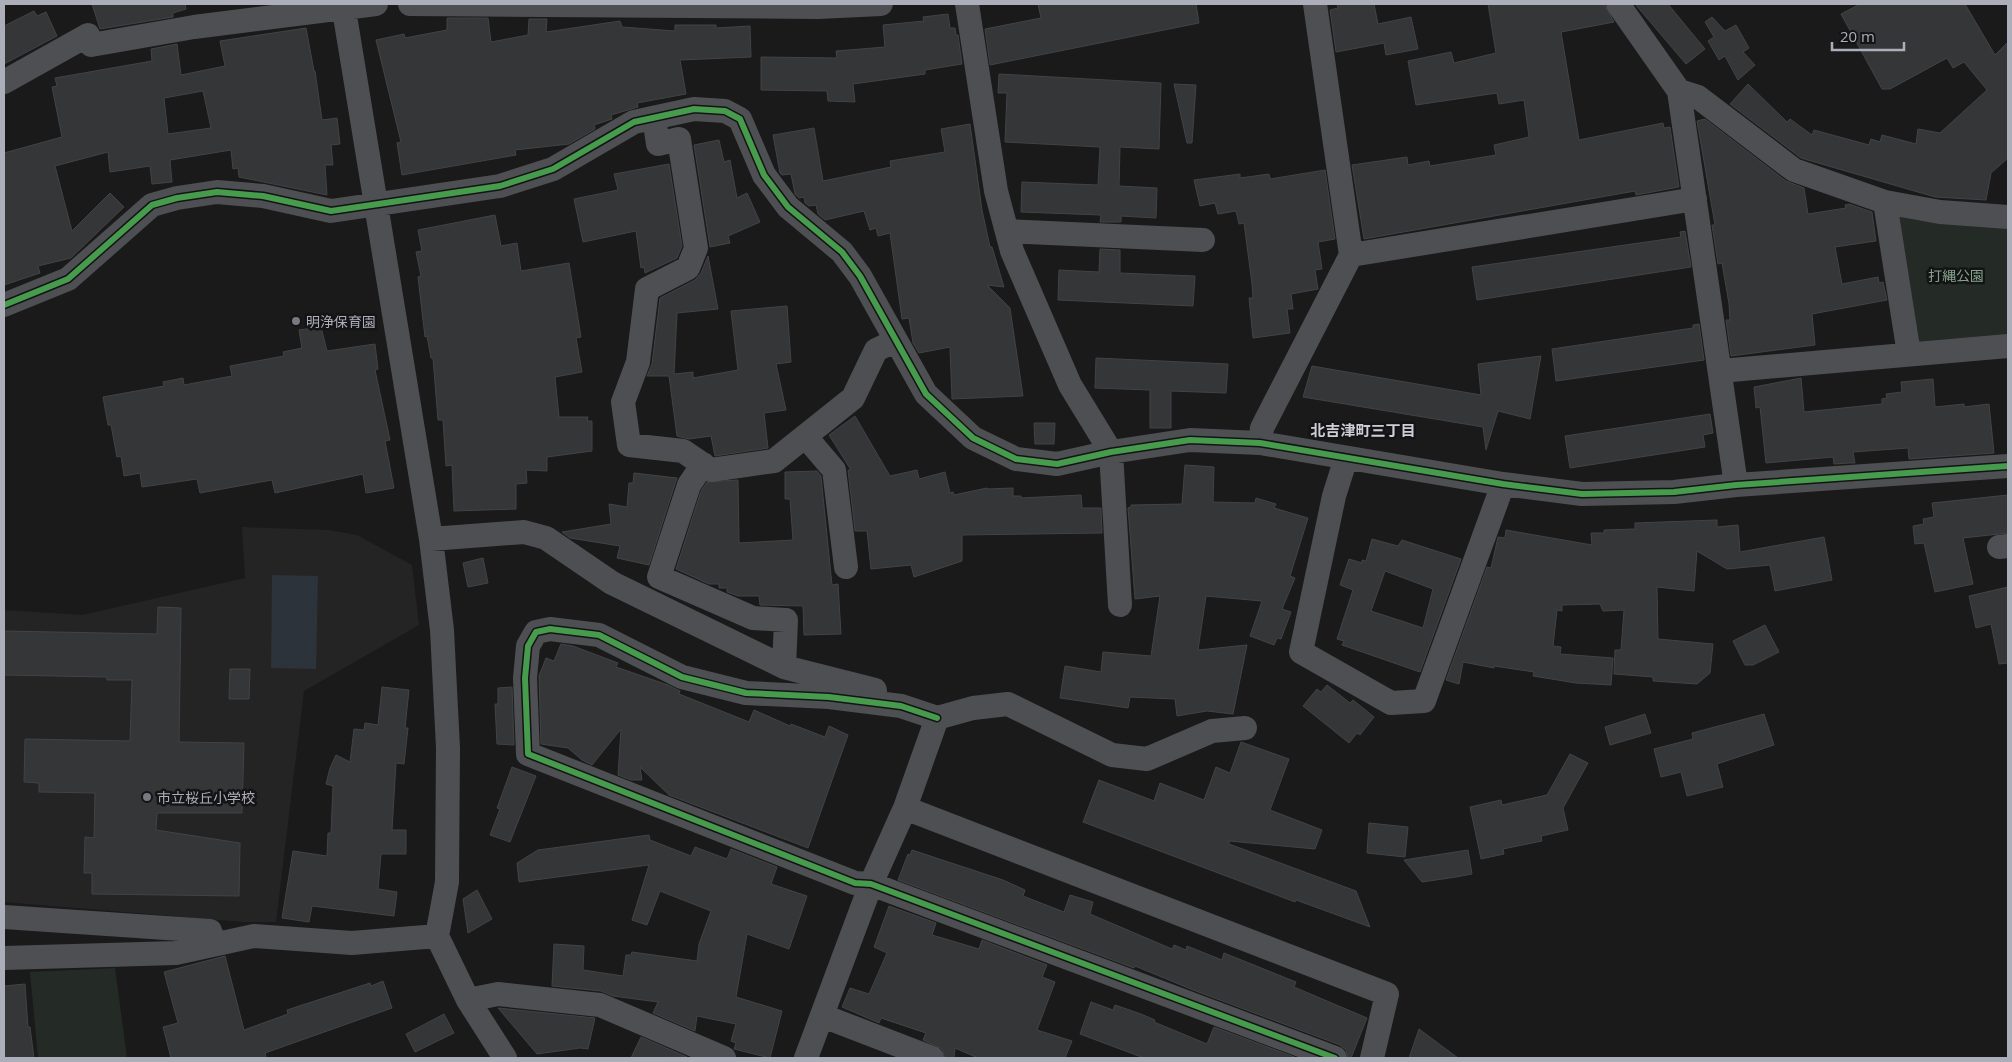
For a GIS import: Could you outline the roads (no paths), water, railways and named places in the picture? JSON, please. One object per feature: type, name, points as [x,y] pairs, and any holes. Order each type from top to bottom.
[{"type":"street","points":[[4,82],[88,35],[92,46],[194,27],[343,6],[376,4]]},
{"type":"street","points":[[410,4],[752,5],[818,7],[881,4]]},
{"type":"street","points":[[967,4],[996,190],[1012,251],[1070,385],[1110,452],[1120,605]]},
{"type":"street","points":[[1260,443],[1262,428],[1351,255],[1315,4]]},
{"type":"street","points":[[1618,4],[1679,91],[1736,485]]},
{"type":"street","points":[[343,6],[430,539],[442,630],[448,748],[447,882],[437,936],[494,1055]]},
{"type":"street","points":[[1679,91],[1698,97],[1794,170],[1885,202],[1940,212],[2008,217]]},
{"type":"street","points":[[4,305],[68,279],[152,205],[177,198],[217,192],[263,196],[331,211],[500,186],[553,169],[634,122],[694,109],[725,111],[740,119],[764,175],[788,207],[842,252],[860,276],[895,342],[926,394],[973,438],[1016,460],[1057,464],[1110,452],[1190,440],[1260,443],[1503,484],[1582,494],[1674,492],[1736,485],[2008,466]]},
{"type":"street","points":[[654,118],[658,144],[679,139],[696,248],[688,268],[647,289],[638,362],[623,402],[629,446],[683,451],[712,470],[774,461],[853,398],[876,350],[895,342]]},
{"type":"street","points":[[1351,255],[1695,200]]},
{"type":"street","points":[[1885,202],[1909,354]]},
{"type":"street","points":[[1007,231],[1203,240]]},
{"type":"street","points":[[1720,371],[2008,346]]},
{"type":"street","points":[[805,436],[834,470],[846,567]]},
{"type":"street","points":[[1346,458],[1334,496],[1302,652],[1391,703],[1424,701],[1503,484]]},
{"type":"street","points":[[703,464],[689,485],[659,577],[752,618],[786,620],[784,667]]},
{"type":"street","points":[[430,539],[524,532],[546,538],[612,583],[784,667],[875,690],[873,702]]},
{"type":"street","points":[[1245,728],[1212,731],[1147,759],[1112,755],[1008,704],[974,708],[938,718],[901,706],[873,702],[828,697],[746,693],[682,677],[599,635],[550,629],[536,632],[528,646],[525,678],[528,754],[855,883],[871,884],[1335,1058]]},
{"type":"street","points":[[806,1058],[871,884],[905,808],[938,718]]},
{"type":"street","points":[[905,808],[1387,994],[1372,1058]]},
{"type":"street","points":[[4,917],[210,932],[215,944]]},
{"type":"street","points":[[4,958],[176,953],[254,936],[352,943],[437,936]]},
{"type":"street","points":[[468,1000],[498,994],[600,1005],[724,1058]]},
{"type":"street","points":[[823,1016],[932,1058]]},
{"type":"place","name":"明浄保育園","points":[[296,321]]},
{"type":"place","name":"市立桜丘小学校","points":[[147,797]]},
{"type":"district","name":"北吉津町三丁目","points":[[1363,430]]},
{"type":"park label","name":"打縄公園","points":[[1956,275]]}]
